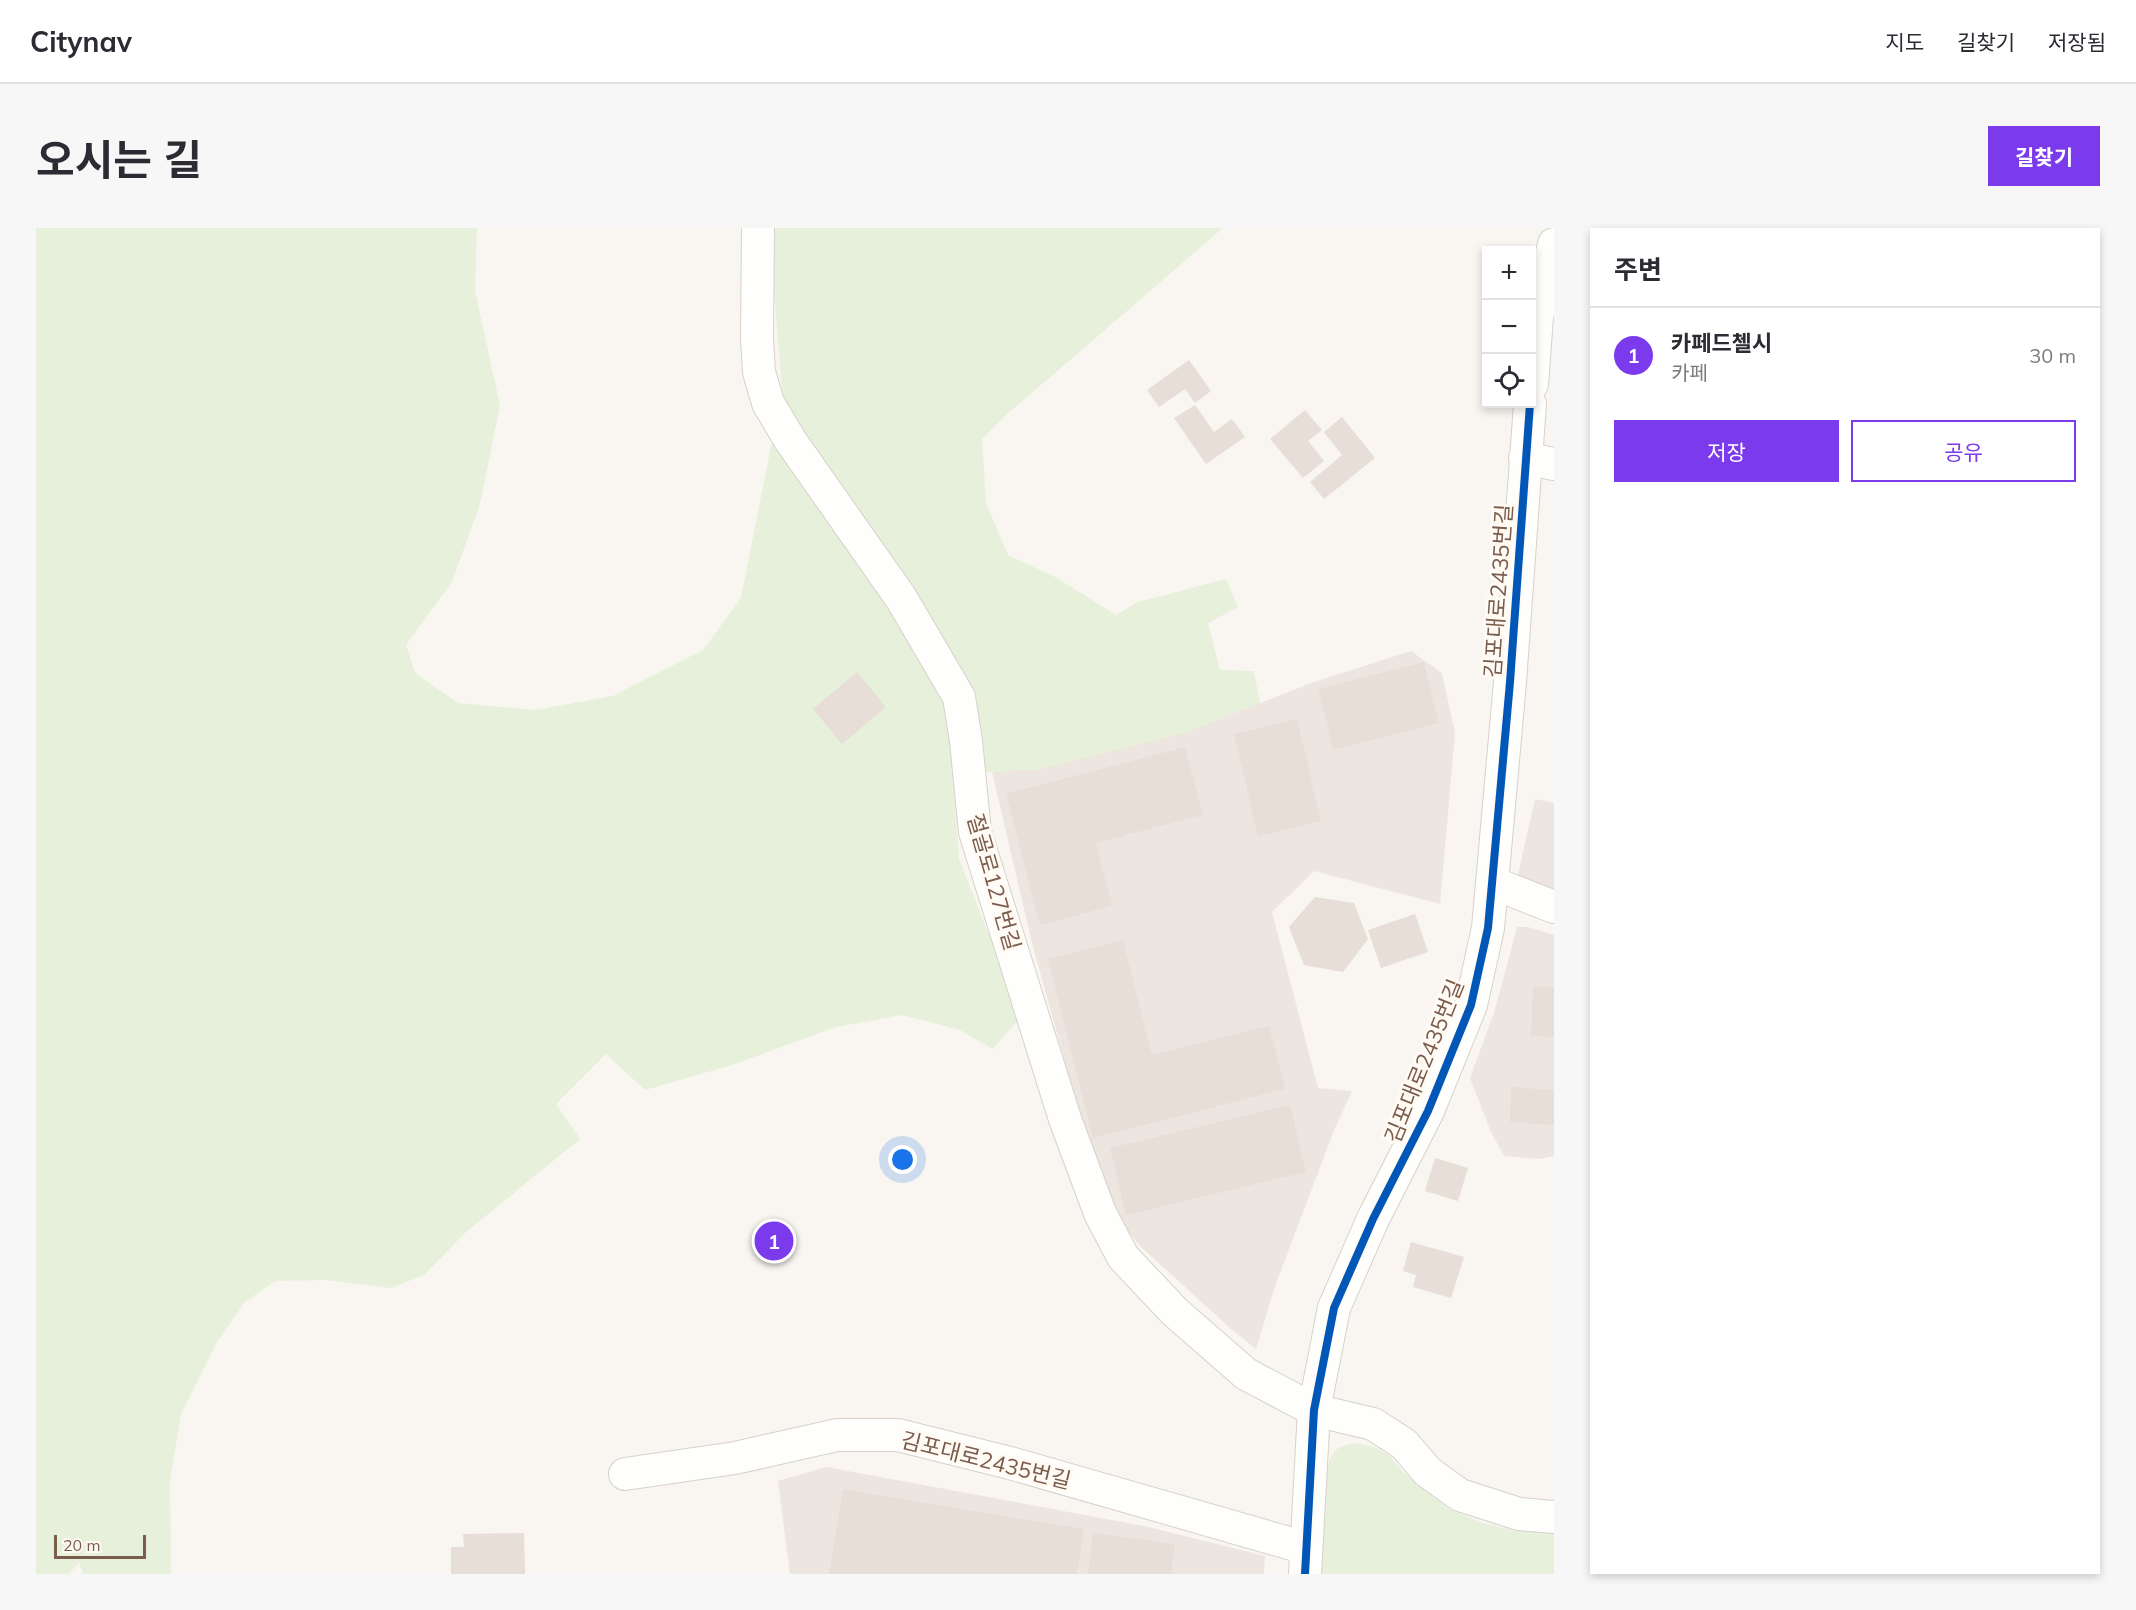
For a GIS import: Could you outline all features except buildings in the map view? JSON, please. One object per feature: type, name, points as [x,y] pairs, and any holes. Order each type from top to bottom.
[{"type":"street","name":"절골로127번길","points":[[758,228],[757,338],[759,372],[768,403],[790,440],[901,598],[959,697],[975,832],[1065,1119],[1100,1213],[1123,1257],[1175,1312],[1246,1374],[1314,1410]]},
{"type":"street","points":[[1534,354],[1537,317],[1554,244]]},
{"type":"street","name":"김포대로2435번길","points":[[625,1474],[735,1458],[837,1435],[898,1436],[1010,1463],[1305,1561],[1314,1410],[1334,1308],[1373,1219],[1428,1111],[1471,1005],[1488,927],[1510,671],[1540,461],[1531,408]]},
{"type":"street","points":[[1493,883],[1554,908]]},
{"type":"street","points":[[1314,1410],[1373,1424],[1404,1444],[1428,1472],[1460,1495],[1519,1514],[1554,1517]]},
{"type":"shaded area","points":[[1411,651],[1442,673],[1455,733],[1440,904],[1314,871],[1272,912],[1318,1088],[1352,1091],[1335,1128],[1275,1286],[1256,1349],[1140,1246],[1124,1226],[1110,1200],[1085,1134],[1032,943],[992,772],[1041,769],[1181,734],[1314,682]]},
{"type":"shaded area","points":[[1535,799],[1554,803],[1554,894],[1517,879]]},
{"type":"shaded area","points":[[1517,927],[1528,927],[1554,935],[1554,1156],[1540,1159],[1504,1156],[1491,1132],[1470,1078],[1495,1010]]},
{"type":"shaded area","points":[[826,1467],[1144,1526],[1265,1556],[1264,1574],[790,1574],[778,1481]]},
{"type":"green space","points":[[36,228],[477,228],[475,291],[500,405],[480,504],[452,582],[406,645],[415,673],[458,703],[535,710],[613,696],[703,650],[741,598],[782,391],[769,228],[1223,228],[1006,415],[982,439],[986,503],[1008,555],[1057,578],[1116,615],[1138,602],[1226,579],[1238,607],[1208,623],[1220,670],[1254,671],[1260,703],[1181,734],[1041,769],[953,775],[959,859],[989,935],[1018,953],[1028,1009],[993,1049],[960,1030],[902,1015],[836,1027],[732,1065],[645,1090],[606,1054],[556,1104],[580,1139],[466,1232],[424,1275],[391,1288],[326,1280],[275,1281],[245,1302],[217,1342],[181,1414],[170,1481],[171,1574],[83,1574],[79,1562],[69,1574],[36,1574]]},
{"type":"green space","points":[[1354,1443],[1375,1447],[1390,1456],[1403,1472],[1449,1509],[1480,1522],[1515,1531],[1554,1533],[1554,1574],[1320,1574],[1323,1490],[1326,1473],[1330,1459],[1336,1450]]},
{"type":"cycle path","points":[[1305,1574],[1314,1410],[1334,1308],[1373,1219],[1428,1111],[1471,1005],[1488,928],[1510,682],[1530,408]]},
{"type":"place","name":"카페드첼시","points":[[774,1241]]}]
